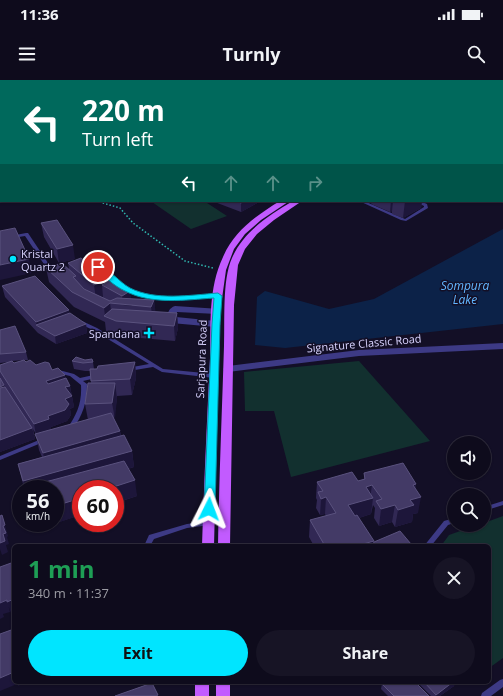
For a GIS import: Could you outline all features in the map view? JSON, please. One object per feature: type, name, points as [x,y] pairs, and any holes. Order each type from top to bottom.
[{"type":"main road","name":"Sarjapura Road","points":[[208,544],[216,324],[222,270],[231,247],[245,231],[256,220],[283,202]]},
{"type":"main road","points":[[224,544],[228,369],[231,296],[235,259],[240,250],[253,234],[265,223],[296,202]]},
{"type":"main road","points":[[218,296],[231,296]]},
{"type":"main road","points":[[213,427],[226,427]]},
{"type":"main road","points":[[202,684],[202,696]]},
{"type":"main road","points":[[223,684],[223,696]]},
{"type":"street","points":[[216,324],[174,320],[170,318],[175,309],[217,311]]},
{"type":"street","name":"Signature Classic Road","points":[[228,369],[359,353],[503,346]]},
{"type":"lane","points":[[362,202],[402,220],[406,220],[426,208],[426,205],[418,202]]},
{"type":"lane","points":[[0,239],[26,234],[51,272],[58,271]]},
{"type":"lane","points":[[78,267],[98,267],[126,289],[144,296],[174,298],[218,296]]},
{"type":"lane","points":[[72,316],[78,321],[95,329],[162,370],[214,376]]},
{"type":"lane","points":[[123,371],[153,365]]},
{"type":"lane","points":[[51,370],[72,375],[84,384],[85,399],[77,420],[71,429],[64,432]]},
{"type":"lane","points":[[78,380],[101,375]]},
{"type":"lane","points":[[0,458],[50,438]]},
{"type":"lane","points":[[491,507],[503,503]]},
{"type":"lane","points":[[148,544],[151,537],[187,526],[209,523]]},
{"type":"lane","points":[[429,544],[447,523]]},
{"type":"lane","points":[[485,696],[503,682]]},
{"type":"path","points":[[99,202],[120,208],[133,223],[185,261],[222,270]]},
{"type":"green space","points":[[152,202],[206,202],[227,216],[191,229]]},
{"type":"green space","points":[[359,361],[430,441],[291,477],[274,411],[245,411],[244,372]]},
{"type":"green space","points":[[503,516],[503,658],[491,667],[491,544],[442,544],[449,535],[457,532],[491,532],[491,520]]},
{"type":"water","name":"Sompura Lake","points":[[503,229],[503,324],[285,348],[255,345],[257,297],[265,291],[329,309],[374,299]]},
{"type":"building","points":[[57,220],[73,245],[57,249],[41,223]]},
{"type":"building","points":[[15,228],[29,259],[0,265],[0,231]]},
{"type":"building","points":[[81,258],[108,280],[94,285],[68,263]]},
{"type":"building","points":[[62,263],[76,276],[73,277],[84,289],[110,301],[117,298],[154,300],[151,307],[110,303],[104,308],[72,292],[46,268]]},
{"type":"building","points":[[35,276],[69,310],[36,322],[2,286]]},
{"type":"building","points":[[110,280],[130,291],[122,296],[102,285]]},
{"type":"building","points":[[112,309],[177,313],[174,326],[116,321],[104,316]]},
{"type":"building","points":[[70,313],[86,324],[55,336],[36,325]]},
{"type":"building","points":[[15,326],[26,352],[0,354],[0,330]]},
{"type":"building","points":[[76,357],[85,360],[92,359],[93,362],[83,363],[72,361]]},
{"type":"building","points":[[24,360],[26,362],[30,360],[36,365],[45,362],[49,363],[52,370],[58,368],[65,375],[46,381],[48,384],[66,378],[70,386],[65,387],[72,396],[65,399],[69,404],[65,410],[48,416],[49,419],[34,424],[0,371],[0,365],[12,361],[14,363]]},
{"type":"building","points":[[135,362],[130,379],[91,381],[90,369],[97,369],[98,366]]},
{"type":"building","points":[[0,378],[4,385],[0,387]]},
{"type":"building","points":[[88,383],[115,383],[112,403],[85,404]]},
{"type":"building","points":[[5,387],[32,428],[0,440],[0,388]]},
{"type":"building","points":[[111,413],[120,431],[43,453],[35,434]]},
{"type":"building","points":[[124,435],[132,451],[27,480],[23,480],[18,464]]},
{"type":"building","points":[[124,461],[135,480],[124,484],[124,480],[72,480],[72,501],[64,503],[64,480],[53,480]]},
{"type":"building","points":[[403,463],[416,484],[413,485],[421,497],[410,500],[414,505],[398,510],[395,505],[381,509],[376,501],[382,499],[372,485],[366,487],[373,498],[348,505],[355,516],[357,515],[374,541],[363,544],[324,544],[310,520],[336,513],[326,497],[321,499],[318,492],[323,491],[317,482],[352,472],[358,481],[365,479],[364,473]]},
{"type":"building","points":[[2,515],[5,525],[3,526],[6,533],[3,534],[5,541],[0,543],[0,516]]},
{"type":"building","points":[[400,531],[411,544],[374,544],[374,542]]},
{"type":"building","points":[[12,563],[12,600],[0,603],[0,567]]},
{"type":"building","points":[[12,630],[12,673],[0,678],[0,634]]},
{"type":"building","points":[[149,684],[152,684],[158,695],[156,696],[115,696]]},
{"type":"building","points":[[382,684],[417,684],[429,696],[394,696]]},
{"type":"building","points":[[426,684],[450,684],[436,695]]},
{"type":"place","name":"Kristal Quartz 2","points":[[13,259]]},
{"type":"place","name":"Spandana","points":[[149,333]]},
{"type":"route","points":[[98,267],[126,289],[144,296],[174,298],[218,296],[209,509]]}]
